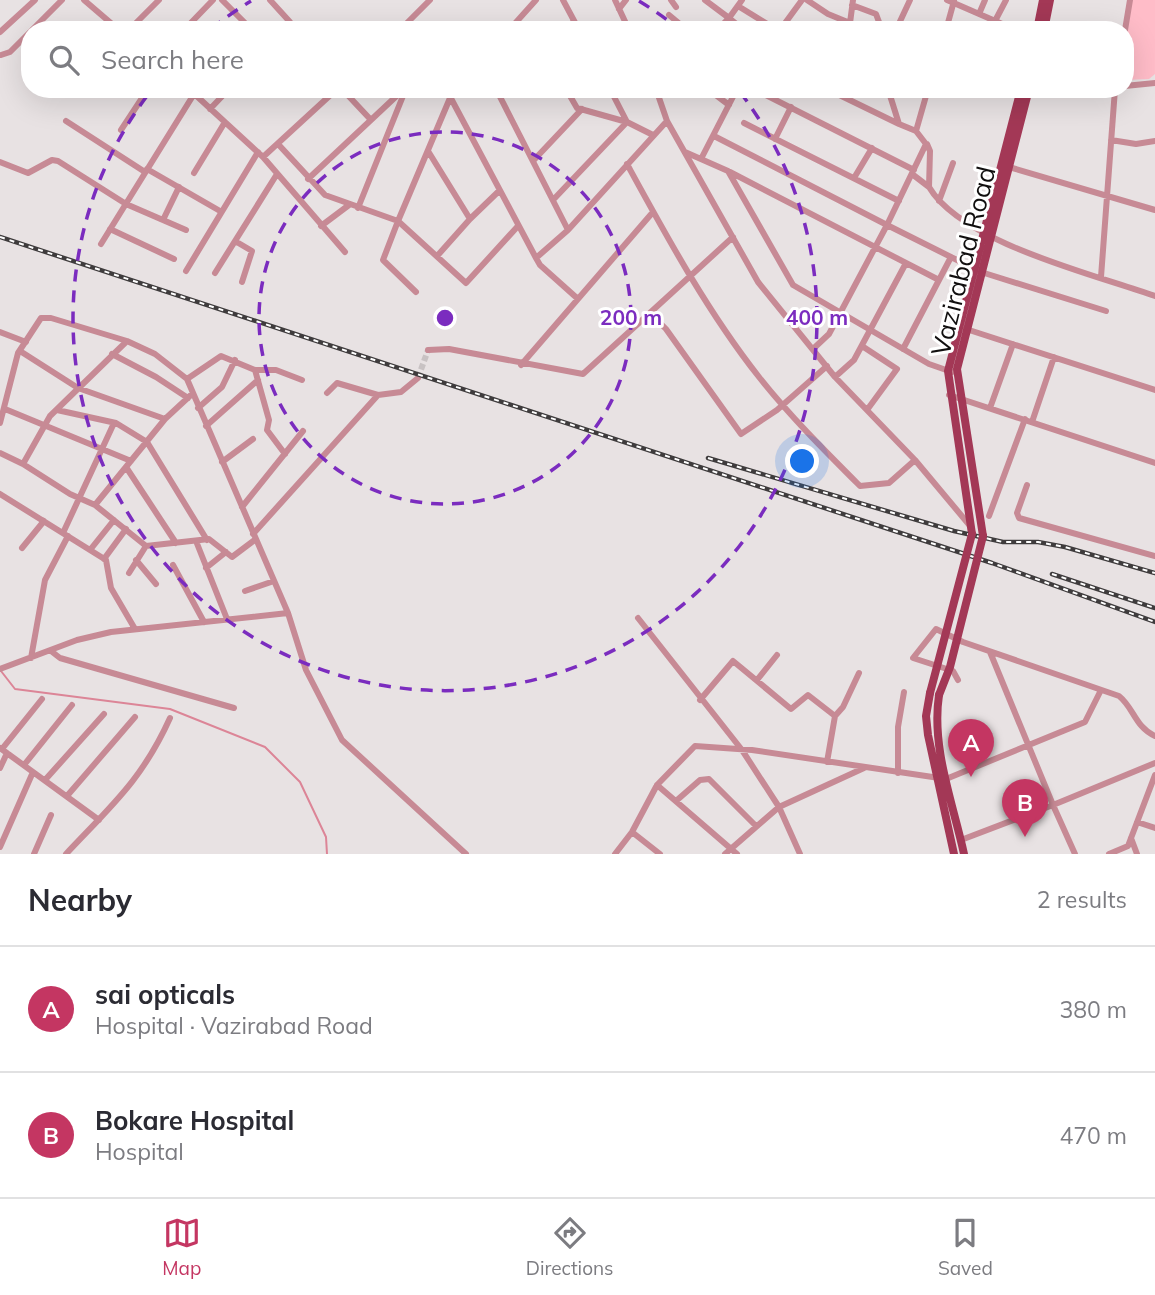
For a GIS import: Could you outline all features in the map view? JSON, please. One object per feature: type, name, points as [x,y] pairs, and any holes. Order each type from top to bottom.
[{"type":"main road","points":[[1039,21],[1044,0]]},
{"type":"main road","points":[[1046,21],[1050,0]]},
{"type":"main road","name":"Vazirabad Road","points":[[954,854],[936,779],[926,716],[950,667],[983,536],[974,461],[957,373],[978,270],[1019,98]]},
{"type":"main road","name":"Vazirabad Road","points":[[986,236],[1009,167],[1027,98]]},
{"type":"main road","name":"Vazirabad Road","points":[[964,854],[946,779],[935,694],[972,531],[949,395],[948,371],[978,270]]},
{"type":"main road","points":[[944,814],[955,811]]},
{"type":"street","points":[[0,32],[35,0]]},
{"type":"street","points":[[41,21],[62,0]]},
{"type":"street","points":[[193,21],[213,0]]},
{"type":"street","points":[[222,0],[243,21]]},
{"type":"street","points":[[270,0],[289,21]]},
{"type":"street","points":[[517,21],[536,0]]},
{"type":"street","points":[[563,0],[574,21]]},
{"type":"street","points":[[615,0],[625,21]]},
{"type":"street","points":[[619,9],[626,0]]},
{"type":"street","points":[[705,0],[733,21]]},
{"type":"street","points":[[787,21],[805,0],[828,15],[844,21]]},
{"type":"street","points":[[900,21],[910,0]]},
{"type":"street","points":[[966,9],[970,0]]},
{"type":"street","points":[[979,14],[985,0]]},
{"type":"street","points":[[996,21],[1006,0]]},
{"type":"street","points":[[1126,21],[1130,0]]},
{"type":"street","points":[[88,1],[109,21]]},
{"type":"street","points":[[137,21],[156,1]]},
{"type":"street","points":[[948,21],[952,1],[993,21]]},
{"type":"street","points":[[408,21],[425,2]]},
{"type":"street","points":[[850,21],[853,2],[876,14],[879,21]]},
{"type":"street","points":[[726,21],[740,3],[766,21]]},
{"type":"street","points":[[669,15],[676,21]]},
{"type":"street","points":[[1,55],[10,52],[21,41]]},
{"type":"street","points":[[1134,85],[1155,83]]},
{"type":"street","points":[[121,130],[140,98]]},
{"type":"street","points":[[101,244],[188,98]]},
{"type":"street","points":[[199,98],[260,155],[345,252]]},
{"type":"street","points":[[211,109],[221,98]]},
{"type":"street","points":[[186,271],[220,211],[260,155],[278,144],[327,98]]},
{"type":"street","points":[[350,98],[371,120]]},
{"type":"street","points":[[308,179],[395,98]]},
{"type":"street","points":[[358,208],[401,98]]},
{"type":"street","points":[[416,292],[383,260],[450,98]]},
{"type":"street","points":[[450,98],[540,265],[578,299]]},
{"type":"street","points":[[501,98],[568,230]]},
{"type":"street","points":[[571,98],[577,108],[627,122],[653,135]]},
{"type":"street","points":[[615,98],[627,122]]},
{"type":"street","points":[[659,98],[667,121],[758,282],[835,377],[915,460],[972,531]]},
{"type":"street","points":[[720,98],[729,105]]},
{"type":"street","points":[[701,159],[732,98]]},
{"type":"street","points":[[772,98],[872,148],[913,172],[953,216],[986,236],[1155,296]]},
{"type":"street","points":[[846,98],[916,131],[930,151],[929,187]]},
{"type":"street","points":[[891,98],[899,124]]},
{"type":"street","points":[[916,131],[925,98]]},
{"type":"street","points":[[1101,277],[1114,98]]},
{"type":"street","points":[[775,139],[791,107]]},
{"type":"street","points":[[533,161],[582,109]]},
{"type":"street","points":[[66,121],[220,211]]},
{"type":"street","points":[[536,258],[568,230],[667,121]]},
{"type":"street","points":[[194,173],[225,122]]},
{"type":"street","points":[[553,200],[627,122]]},
{"type":"street","points":[[744,123],[899,201]]},
{"type":"street","points":[[714,136],[978,270],[1106,311]]},
{"type":"street","points":[[1111,140],[1136,144],[1155,141]]},
{"type":"street","points":[[278,144],[325,195],[398,221],[466,283],[518,226]]},
{"type":"street","points":[[813,349],[830,334],[926,144]]},
{"type":"street","points":[[854,178],[872,148]]},
{"type":"street","points":[[428,151],[470,219]]},
{"type":"street","points":[[684,152],[729,171],[939,280]]},
{"type":"street","points":[[0,162],[28,173],[52,160],[58,161],[126,204],[186,230]]},
{"type":"street","points":[[939,201],[953,163]]},
{"type":"street","points":[[626,164],[689,276],[760,378],[860,486],[889,483],[915,460]]},
{"type":"street","points":[[1009,167],[1155,209]]},
{"type":"street","points":[[729,171],[793,285],[903,349],[957,373]]},
{"type":"street","points":[[215,274],[277,174]]},
{"type":"street","points":[[163,220],[179,187]]},
{"type":"street","points":[[438,255],[499,191]]},
{"type":"street","points":[[321,226],[349,205]]},
{"type":"street","points":[[521,365],[653,212]]},
{"type":"street","points":[[110,229],[174,259]]},
{"type":"street","points":[[428,350],[449,349],[521,365],[583,374],[733,237]]},
{"type":"street","points":[[235,241],[252,251],[242,282]]},
{"type":"street","points":[[903,349],[951,257]]},
{"type":"street","points":[[835,377],[854,360],[906,263]]},
{"type":"street","points":[[650,313],[666,329],[741,433],[783,404],[827,366]]},
{"type":"street","points":[[0,423],[20,351],[38,320],[48,317],[127,341],[155,354],[187,379],[190,396],[222,461],[288,613],[306,670],[342,740],[466,854]]},
{"type":"street","points":[[966,329],[1155,390]]},
{"type":"street","points":[[0,332],[26,342]]},
{"type":"street","points":[[23,464],[57,410],[127,341]]},
{"type":"street","points":[[990,408],[1013,344]]},
{"type":"street","points":[[862,346],[897,369],[867,410]]},
{"type":"street","points":[[20,351],[78,388],[165,419]]},
{"type":"street","points":[[111,354],[190,396]]},
{"type":"street","points":[[187,379],[222,356],[255,370],[276,370],[302,380]]},
{"type":"street","points":[[989,516],[1054,357]]},
{"type":"street","points":[[198,408],[222,387],[235,360]]},
{"type":"street","points":[[255,370],[269,420],[267,430],[285,454]]},
{"type":"street","points":[[327,393],[337,383],[378,395],[401,392],[418,378]]},
{"type":"street","points":[[206,426],[258,380]]},
{"type":"street","points":[[57,410],[114,423],[146,442],[207,540],[232,556],[255,537],[378,395]]},
{"type":"street","points":[[949,395],[1154,460]]},
{"type":"street","points":[[95,505],[165,419],[190,396]]},
{"type":"street","points":[[5,410],[103,450],[128,464],[176,543]]},
{"type":"street","points":[[31,658],[45,580],[114,423]]},
{"type":"street","points":[[242,507],[303,431]]},
{"type":"street","points":[[222,461],[253,439]]},
{"type":"street","points":[[0,453],[95,505],[146,546],[207,540]]},
{"type":"street","points":[[1027,485],[1017,513],[1019,518],[1153,556],[1155,546]]},
{"type":"street","points":[[0,494],[109,563],[111,588],[135,629]]},
{"type":"street","points":[[90,550],[114,520]]},
{"type":"street","points":[[22,548],[44,521]]},
{"type":"street","points":[[104,559],[126,529]]},
{"type":"street","points":[[196,541],[227,619]]},
{"type":"street","points":[[129,573],[146,546]]},
{"type":"street","points":[[206,568],[226,552]]},
{"type":"street","points":[[136,561],[156,584]]},
{"type":"street","points":[[173,565],[204,622]]},
{"type":"street","points":[[245,591],[274,581]]},
{"type":"street","points":[[0,668],[94,635],[288,613]]},
{"type":"street","points":[[638,618],[742,750],[779,807],[800,854]]},
{"type":"street","points":[[958,680],[953,671],[914,657],[936,629],[990,652],[1122,699],[1138,724],[1155,736]]},
{"type":"street","points":[[51,650],[60,658],[234,708]]},
{"type":"street","points":[[990,652],[1075,854]]},
{"type":"street","points":[[757,680],[777,654]]},
{"type":"street","points":[[700,700],[732,662],[737,662],[791,709],[808,695],[835,716]]},
{"type":"street","points":[[827,762],[835,716],[843,707],[859,673]]},
{"type":"street","points":[[616,854],[632,832],[657,785],[695,746],[742,750],[946,779],[1030,747],[1085,722],[1101,690]]},
{"type":"street","points":[[898,773],[898,727],[904,692]]},
{"type":"street","points":[[0,768],[3,750],[42,699]]},
{"type":"street","points":[[24,765],[72,705]]},
{"type":"street","points":[[45,780],[104,714]]},
{"type":"street","points":[[67,796],[135,717]]},
{"type":"street","points":[[66,854],[123,796],[155,751],[170,718]]},
{"type":"street","points":[[3,750],[99,820]]},
{"type":"street","points":[[961,840],[1155,763]]},
{"type":"street","points":[[728,851],[779,807],[864,768]]},
{"type":"street","points":[[0,847],[33,772]]},
{"type":"street","points":[[1109,854],[1128,846],[1155,775]]},
{"type":"street","points":[[676,801],[700,780],[709,779],[756,826]]},
{"type":"street","points":[[657,785],[728,851],[737,854]]},
{"type":"street","points":[[34,854],[51,815]]},
{"type":"street","points":[[1137,822],[1155,828]]},
{"type":"street","points":[[632,832],[660,854]]},
{"type":"street","points":[[1131,838],[1137,854]]},
{"type":"shaded area","points":[[1132,0],[1155,0],[1155,74],[1149,79],[1134,80],[1134,21],[1129,21]]},
{"type":"waterway","points":[[1,671],[15,689],[170,709],[265,747],[300,782],[326,837],[327,854]]},
{"type":"tunnel","points":[[418,378],[428,350]]},
{"type":"railway","points":[[0,237],[992,563],[1155,622]]},
{"type":"railway","points":[[708,458],[954,531],[1003,542],[1038,542],[1065,547],[1155,573]]},
{"type":"railway","points":[[1052,574],[1155,608]]},
{"type":"place","name":"sai opticals","points":[[971,777]]},
{"type":"place","name":"Bokare Hospital","points":[[1025,837]]}]
